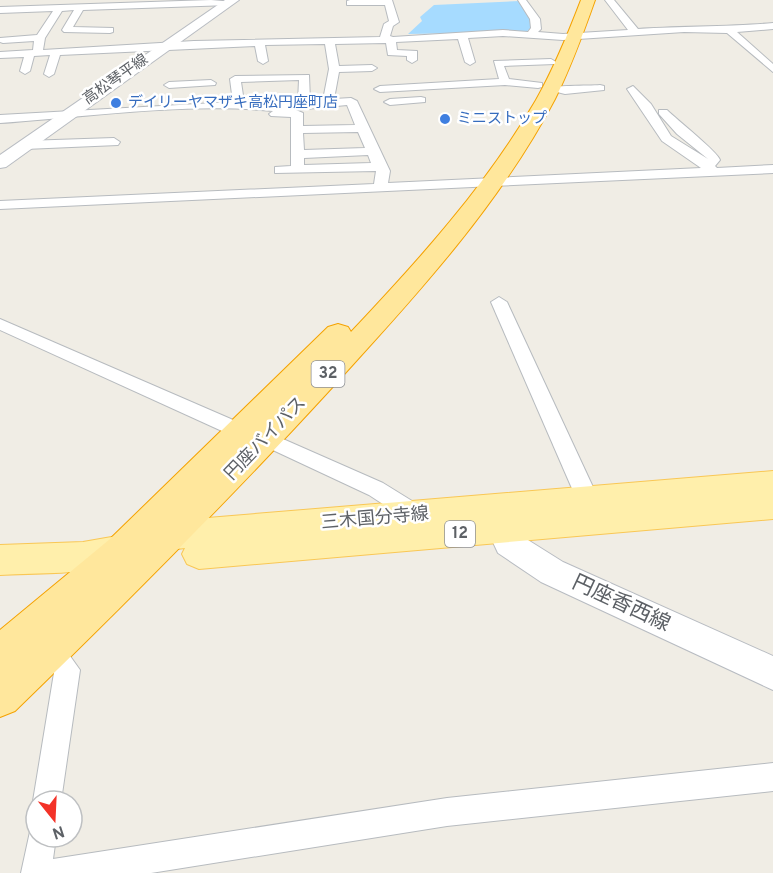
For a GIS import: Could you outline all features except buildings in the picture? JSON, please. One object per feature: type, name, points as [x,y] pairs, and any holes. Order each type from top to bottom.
[{"type":"highway","name":"円座バイパス","points":[[571,35],[577,0]]},
{"type":"highway","name":"円座バイパス","points":[[0,696],[51,650],[240,431],[377,294],[482,182],[547,79],[588,0]]},
{"type":"highway","name":"円座バイパス","points":[[171,535],[267,439],[394,302],[474,207],[482,182]]},
{"type":"highway","name":"円座バイパス","points":[[0,655],[134,554]]},
{"type":"main road","name":"高松琴平線","points":[[0,163],[232,1]]},
{"type":"main road","name":"三木国分寺線","points":[[134,554],[171,535],[417,515],[496,520],[588,500],[773,483]]},
{"type":"main road","name":"三木国分寺線","points":[[0,560],[134,554],[496,520],[773,506]]},
{"type":"main road","name":"円座香西線","points":[[496,520],[509,544],[552,572],[772,674]]},
{"type":"street","points":[[522,0],[535,19],[536,29],[531,34]]},
{"type":"street","points":[[609,0],[635,32]]},
{"type":"street","points":[[0,10],[232,1]]},
{"type":"street","points":[[388,2],[394,22],[385,24],[392,52],[413,53],[412,60]]},
{"type":"street","points":[[350,3],[403,4]]},
{"type":"street","points":[[155,16],[159,4]]},
{"type":"street","points":[[25,71],[40,38],[59,6]]},
{"type":"street","points":[[80,7],[67,30],[68,34],[103,31]]},
{"type":"street","points":[[0,55],[166,45],[531,34],[571,35],[684,28],[729,30],[773,26]]},
{"type":"street","points":[[729,30],[773,69]]},
{"type":"street","points":[[462,36],[470,62]]},
{"type":"street","points":[[3,40],[40,38]]},
{"type":"street","points":[[328,102],[334,69],[330,41]]},
{"type":"street","points":[[260,43],[263,61]]},
{"type":"street","points":[[49,74],[56,52]]},
{"type":"street","points":[[505,82],[498,63],[547,79],[565,91],[600,88]]},
{"type":"street","points":[[334,69],[372,68]]},
{"type":"street","points":[[244,110],[235,79],[306,77],[304,103]]},
{"type":"street","points":[[380,88],[436,87],[547,79]]},
{"type":"street","points":[[165,108],[170,82],[212,83]]},
{"type":"street","points":[[390,102],[437,99],[436,87]]},
{"type":"street","points":[[633,89],[647,106],[666,138],[711,169]]},
{"type":"street","points":[[244,110],[304,103],[351,101],[378,168]]},
{"type":"street","points":[[0,119],[165,108],[297,113],[298,170]]},
{"type":"street","points":[[129,126],[135,111]]},
{"type":"street","points":[[663,112],[681,131],[714,156],[711,169]]},
{"type":"street","points":[[297,117],[358,114]]},
{"type":"street","points":[[297,130],[363,128]]},
{"type":"street","points":[[25,145],[114,142]]},
{"type":"street","points":[[298,154],[372,151]]},
{"type":"street","points":[[280,170],[378,168],[383,171],[380,188]]},
{"type":"street","points":[[0,205],[380,188],[711,169],[773,169]]},
{"type":"street","points":[[499,302],[588,500]]},
{"type":"street","points":[[0,324],[240,431]]},
{"type":"street","points":[[267,439],[376,489],[417,515]]},
{"type":"street","points":[[49,789],[67,670],[51,650]]},
{"type":"street","points":[[55,873],[447,812],[773,777]]},
{"type":"street","points":[[36,873],[39,849]]},
{"type":"water","points":[[520,1],[531,17],[531,28],[526,32],[408,34],[422,21],[420,17],[434,5]]},
{"type":"place","name":"デイリーヤマザキ高松円座町店","points":[[116,103]]},
{"type":"place","name":"ミニストップ","points":[[445,119]]}]
